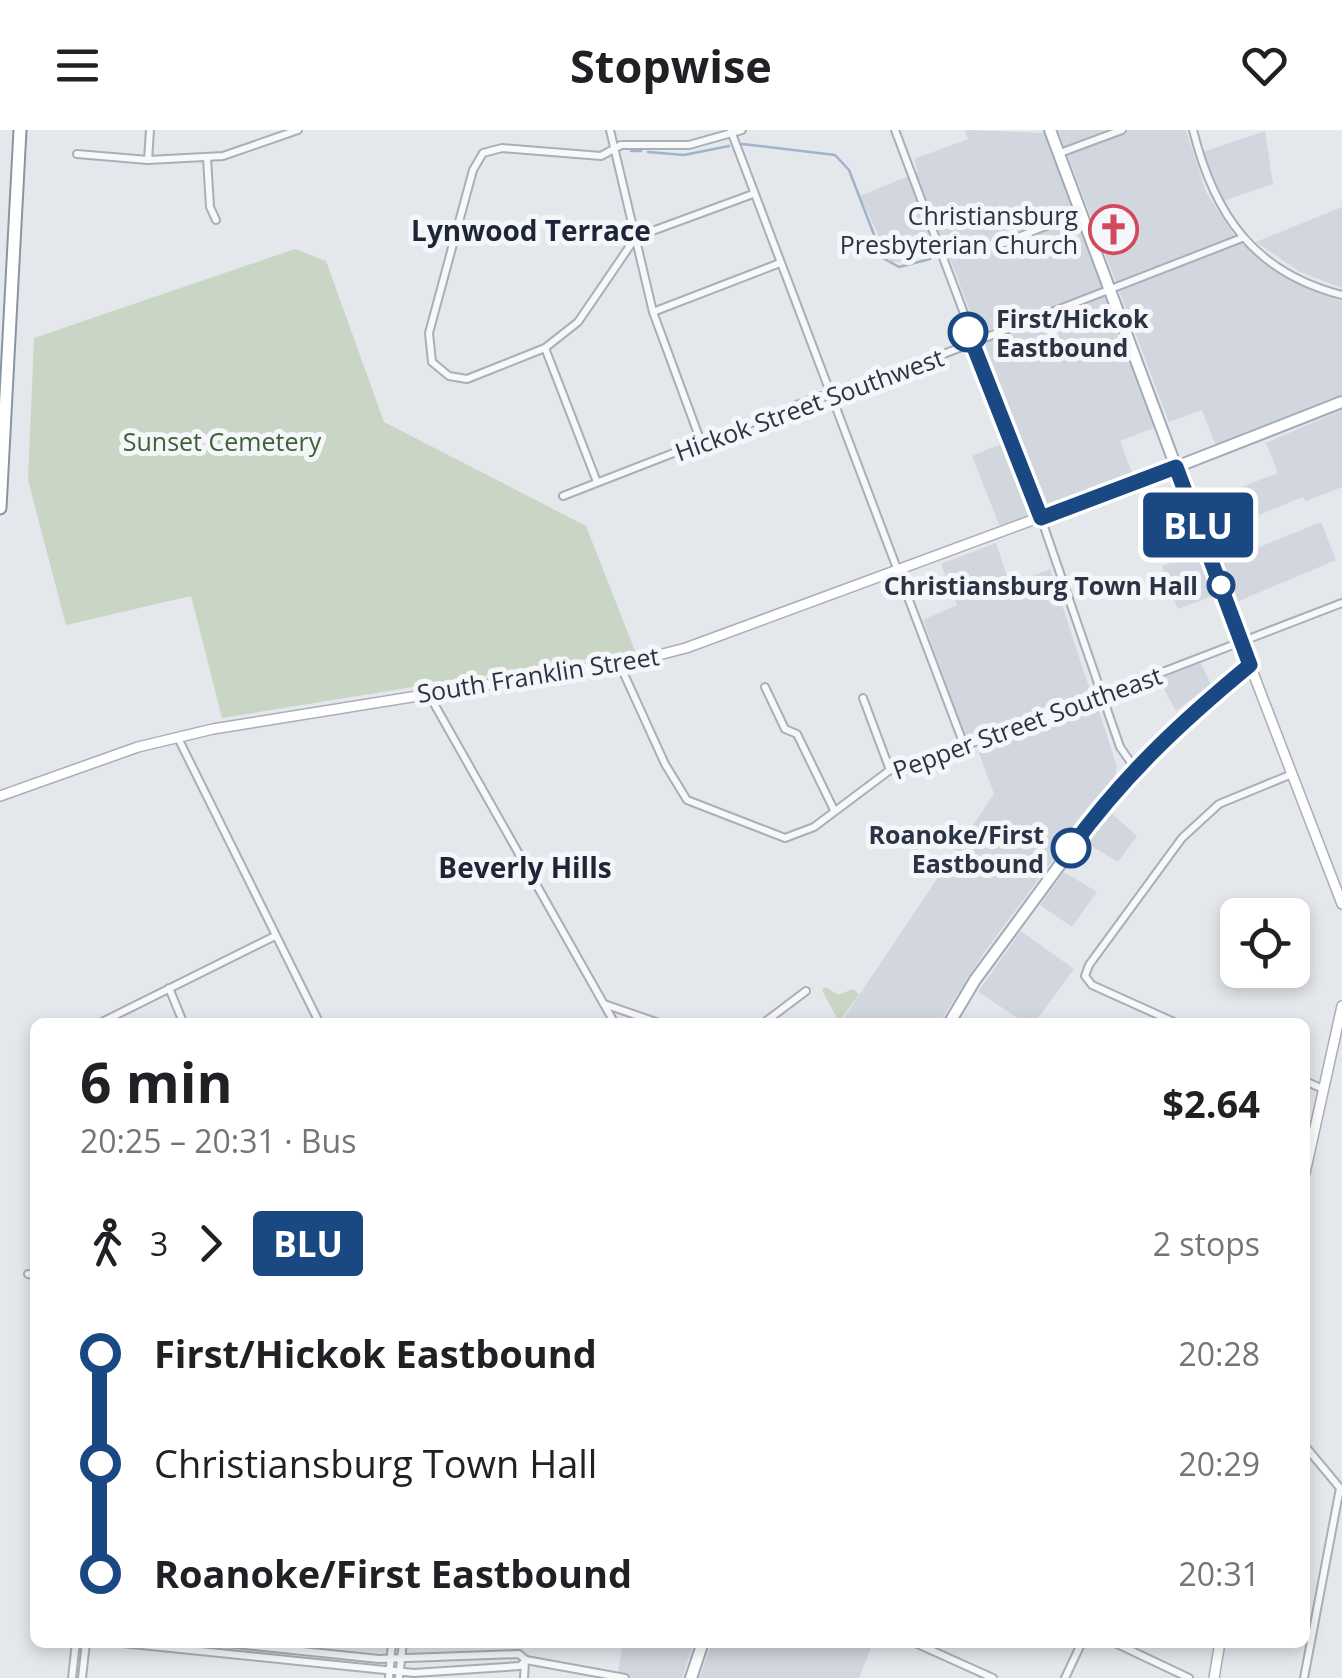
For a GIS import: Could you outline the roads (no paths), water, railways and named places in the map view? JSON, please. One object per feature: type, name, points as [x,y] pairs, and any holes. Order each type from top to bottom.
[{"type":"highway","points":[[0,508],[20,130]]},
{"type":"main road","points":[[1050,130],[1342,904]]},
{"type":"main road","points":[[1176,467],[1342,402]]},
{"type":"main road","name":"South Franklin Street","points":[[0,796],[178,737],[428,692],[620,664],[686,648],[902,572],[1176,467]]},
{"type":"main road","points":[[953,1018],[993,955],[1134,767],[1180,721],[1250,665]]},
{"type":"main road","points":[[1310,1150],[1342,1006]]},
{"type":"main road","points":[[691,1678],[701,1648]]},
{"type":"main road","points":[[1214,1678],[1219,1648]]},
{"type":"street","points":[[148,160],[150,130]]},
{"type":"street","points":[[77,154],[148,160],[207,158],[298,130]]},
{"type":"street","points":[[610,130],[653,312],[701,442]]},
{"type":"street","points":[[742,130],[689,145],[630,144],[601,156],[502,148],[484,152],[473,170],[428,350],[440,370],[467,378],[545,348],[578,322],[636,237],[754,194]]},
{"type":"street","points":[[895,130],[1041,518],[1120,747],[1134,767]]},
{"type":"street","points":[[1058,154],[1122,130]]},
{"type":"street","points":[[1192,130],[1213,196],[1242,238],[1298,279],[1342,295]]},
{"type":"street","points":[[732,132],[964,744]]},
{"type":"street","points":[[207,158],[210,207],[216,220]]},
{"type":"street","points":[[1004,243],[1080,212]]},
{"type":"street","name":"Hickok Street Southwest","points":[[563,496],[820,396],[833,397],[973,345],[1242,238]]},
{"type":"street","points":[[653,312],[780,263]]},
{"type":"street","points":[[545,348],[598,482]]},
{"type":"street","name":"Pepper Street Southeast","points":[[620,664],[673,781],[694,806],[786,838],[798,836],[890,770],[1342,603]]},
{"type":"street","points":[[766,687],[785,728],[797,734],[834,810]]},
{"type":"street","points":[[428,692],[612,1018]]},
{"type":"street","points":[[863,698],[890,770]]},
{"type":"street","points":[[178,737],[317,1018]]},
{"type":"street","points":[[1165,1018],[1092,985],[1085,976],[1089,965],[1182,838],[1218,804],[1292,774]]},
{"type":"street","points":[[1330,875],[1342,871]]},
{"type":"street","points":[[110,1018],[274,936]]},
{"type":"street","points":[[169,988],[181,1018]]},
{"type":"street","points":[[771,1018],[806,990]]},
{"type":"street","points":[[603,1004],[644,1018]]},
{"type":"street","points":[[1310,1084],[1323,1090]]},
{"type":"street","points":[[1310,1452],[1341,1489],[1310,1647]]},
{"type":"street","points":[[72,1678],[75,1648]]},
{"type":"street","points":[[82,1678],[85,1648]]},
{"type":"street","points":[[164,1648],[400,1675],[520,1666],[526,1660]]},
{"type":"street","points":[[274,1648],[390,1660],[519,1654],[526,1660],[625,1678]]},
{"type":"street","points":[[389,1674],[391,1648]]},
{"type":"street","points":[[400,1675],[402,1648]]},
{"type":"street","points":[[926,1648],[992,1678]]},
{"type":"street","points":[[1065,1678],[1079,1648]]},
{"type":"street","points":[[1126,1648],[1190,1678]]},
{"type":"street","points":[[1304,1678],[1310,1648]]},
{"type":"street","points":[[524,1678],[526,1660]]},
{"type":"waterway","points":[[742,144],[835,155],[849,170],[883,258],[899,267],[930,259]]},
{"type":"waterway","points":[[648,152],[684,155],[729,146]]},
{"type":"waterway","points":[[631,151],[641,151]]},
{"type":"place","name":"Christiansburg Presbyterian Church","points":[[1113,229]]},
{"type":"place","name":"First/Hickok Eastbound","points":[[968,332]]},
{"type":"place","name":"Christiansburg Town Hall","points":[[1221,585]]},
{"type":"place","name":"Roanoke/First Eastbound","points":[[1071,848]]},
{"type":"district","name":"Lynwood Terrace","points":[[531,230]]},
{"type":"district","name":"Beverly Hills","points":[[525,867]]},
{"type":"park label","name":"Sunset Cemetery","points":[[222,441]]}]
